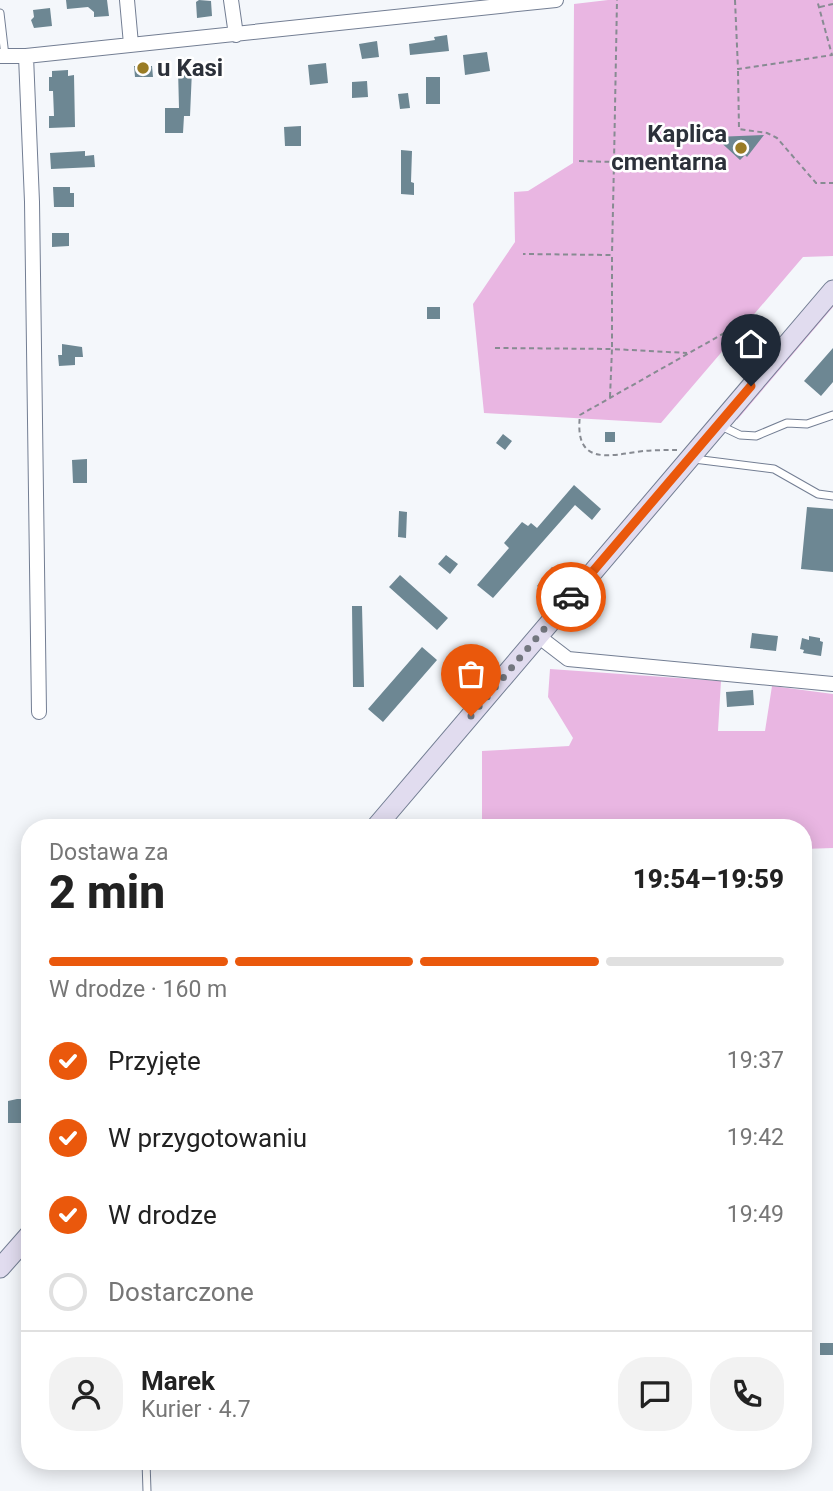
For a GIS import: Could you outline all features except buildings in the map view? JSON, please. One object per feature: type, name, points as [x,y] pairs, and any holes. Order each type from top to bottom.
[{"type":"main road","points":[[383,819],[833,290]]},
{"type":"main road","points":[[0,1268],[21,1244]]},
{"type":"street","points":[[127,0],[131,44]]},
{"type":"street","points":[[231,0],[236,35]]},
{"type":"street","points":[[3,56],[236,35],[556,0]]},
{"type":"street","points":[[26,56],[32,202],[39,712]]},
{"type":"street","points":[[538,636],[568,659],[833,684]]},
{"type":"lane","points":[[0,13],[3,56]]},
{"type":"lane","points":[[719,425],[740,435],[756,436],[787,423],[807,424],[833,415]]},
{"type":"lane","points":[[692,456],[774,468],[818,494],[833,496]]},
{"type":"lane","points":[[146,1470],[147,1491]]},
{"type":"path","points":[[610,397],[617,0]]},
{"type":"path","points":[[735,0],[739,129],[767,133],[776,138],[816,183],[833,183]]},
{"type":"path","points":[[817,0],[833,61]]},
{"type":"path","points":[[819,8],[833,5]]},
{"type":"path","points":[[738,69],[832,55]]},
{"type":"path","points":[[579,161],[614,162]]},
{"type":"path","points":[[523,254],[612,255]]},
{"type":"path","points":[[692,456],[686,450],[666,450],[615,457],[598,456],[583,444],[578,432],[580,415],[749,319],[765,327]]},
{"type":"path","points":[[495,348],[688,353]]},
{"type":"shaded area","points":[[608,0],[833,0],[833,256],[803,257],[661,423],[484,413],[473,304],[515,242],[514,192],[528,191],[573,163],[574,4]]},
{"type":"shaded area","points":[[833,303],[833,307],[737,420],[737,417]]},
{"type":"shaded area","points":[[550,669],[721,681],[718,731],[765,731],[772,686],[833,694],[833,848],[812,849],[812,819],[482,819],[482,751],[569,746],[573,738],[548,697]]},
{"type":"way so far","points":[[471,716],[571,597]]},
{"type":"place","name":"u Kasi","points":[[143,68]]},
{"type":"place","name":"Kaplica cmentarna","points":[[741,148]]},
{"type":"route","points":[[571,597],[751,386]]}]
